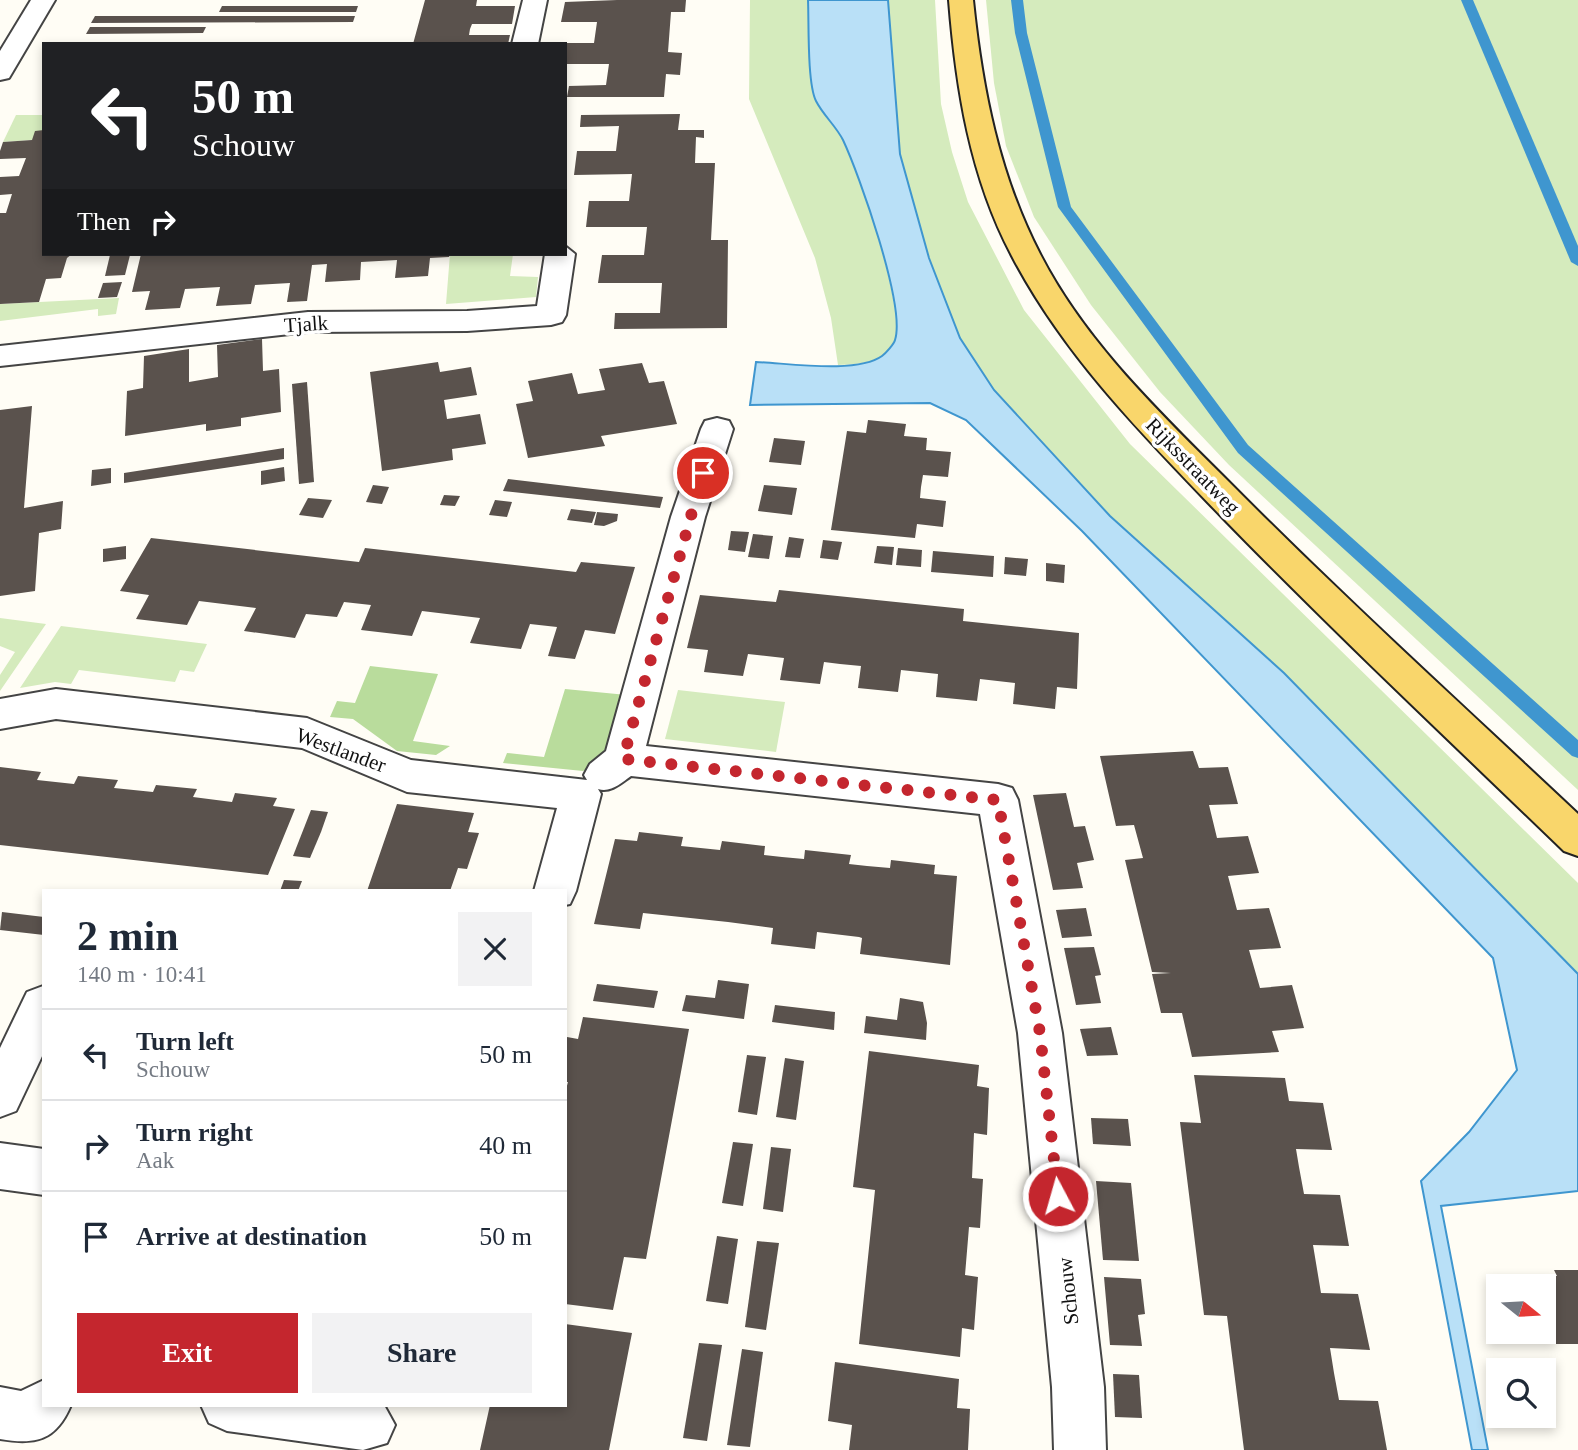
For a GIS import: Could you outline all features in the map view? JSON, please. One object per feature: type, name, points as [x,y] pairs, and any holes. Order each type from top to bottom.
[{"type":"main road","name":"Rijksstraatweg","points":[[961,0],[978,129],[1008,216],[1058,310],[1134,406],[1265,540],[1578,839]]},
{"type":"street","points":[[526,42],[535,0]]},
{"type":"street","points":[[0,72],[30,8]]},
{"type":"street","name":"Tjalk","points":[[0,356],[309,322],[467,321],[551,315],[561,256]]},
{"type":"street","points":[[556,889],[582,794],[623,759],[688,517],[717,429]]},
{"type":"street","name":"Westlander","points":[[0,714],[57,704],[307,733],[408,776],[582,794]]},
{"type":"street","name":"Schouw","points":[[623,759],[998,800],[1040,1033],[1078,1387],[1080,1450]]},
{"type":"street","points":[[0,1096],[40,1018]]},
{"type":"street","points":[[0,1166],[42,1172]]},
{"type":"street","points":[[0,1413],[28,1418],[42,1407]]},
{"type":"street","points":[[239,1407],[369,1427]]},
{"type":"green space","points":[[750,0],[808,0],[810,61],[815,96],[841,136],[858,176],[879,240],[894,303],[894,342],[884,355],[877,359],[838,365],[831,318],[815,258],[749,99]]},
{"type":"green space","points":[[888,0],[935,0],[941,104],[952,152],[968,202],[1024,310],[1130,444],[1578,883],[1578,1003],[1139,553],[994,390],[960,338],[929,258],[900,154]]},
{"type":"green space","points":[[986,0],[1578,0],[1578,790],[1229,465],[1160,392],[1091,305],[1034,217],[1006,146],[994,83]]},
{"type":"green space","points":[[16,115],[42,115],[42,132],[32,140],[3,142]]},
{"type":"green space","points":[[450,256],[513,256],[510,276],[538,277],[536,297],[446,304]]},
{"type":"green space","points":[[119,298],[116,314],[98,316],[98,309],[0,321],[0,304]]},
{"type":"green space","points":[[0,618],[46,624],[0,691],[0,675],[15,652],[0,646]]},
{"type":"green space","points":[[61,626],[207,644],[194,672],[180,670],[175,682],[79,670],[71,684],[55,682],[20,688]]},
{"type":"green space","points":[[370,666],[438,674],[413,741],[450,746],[436,755],[397,751],[353,719],[330,717],[337,701],[355,703]]},
{"type":"green space","points":[[565,689],[627,695],[606,761],[583,771],[503,763],[507,753],[544,757]]},
{"type":"green space","points":[[678,690],[785,702],[776,752],[665,739]]},
{"type":"water","points":[[808,0],[888,0],[900,154],[929,258],[960,338],[994,390],[1110,516],[1284,673],[1578,974],[1578,1191],[1441,1206],[1488,1450],[1472,1450],[1421,1181],[1469,1132],[1517,1070],[1493,958],[1082,531],[966,420],[930,403],[750,405],[756,362],[856,365],[882,356],[895,340],[897,323],[894,299],[869,209],[843,140],[819,106],[813,92]]},
{"type":"building","points":[[425,0],[477,0],[476,6],[515,6],[512,24],[472,24],[470,29],[469,35],[510,35],[508,42],[414,42]]},
{"type":"building","points":[[686,0],[685,12],[671,12],[668,52],[682,53],[680,75],[666,74],[664,97],[567,97],[569,86],[606,85],[609,64],[567,64],[567,43],[594,43],[597,22],[561,22],[565,2]]},
{"type":"building","points":[[222,6],[358,6],[356,12],[219,12]]},
{"type":"building","points":[[95,16],[355,16],[353,22],[91,23]]},
{"type":"building","points":[[90,27],[206,27],[203,33],[86,34]]},
{"type":"building","points":[[680,114],[678,130],[704,130],[704,138],[696,137],[695,163],[715,163],[711,240],[728,240],[727,328],[614,329],[615,313],[660,313],[662,283],[598,283],[602,255],[644,255],[647,227],[586,227],[589,201],[629,201],[632,174],[574,175],[577,151],[616,151],[619,126],[580,127],[581,115]]},
{"type":"building","points":[[42,130],[42,256],[70,256],[61,278],[46,279],[39,302],[0,304],[0,213],[6,213],[12,194],[0,195],[0,177],[19,176],[26,158],[0,159],[0,151],[3,142],[32,140],[35,131]]},
{"type":"building","points":[[110,256],[130,256],[125,275],[105,276]]},
{"type":"building","points":[[141,256],[449,256],[430,258],[428,276],[395,278],[397,260],[361,262],[360,280],[325,282],[327,264],[312,265],[307,301],[287,302],[290,283],[255,285],[251,304],[216,306],[220,287],[185,289],[180,308],[145,310],[150,291],[132,292]]},
{"type":"building","points":[[122,282],[117,297],[98,298],[103,283]]},
{"type":"building","points":[[262,339],[263,371],[279,369],[281,412],[241,418],[241,426],[206,431],[206,424],[125,436],[127,391],[143,388],[144,356],[189,349],[189,382],[218,377],[217,345]]},
{"type":"building","points":[[438,362],[440,372],[471,367],[477,395],[444,400],[447,419],[480,414],[486,444],[452,449],[453,460],[382,471],[370,372]]},
{"type":"building","points":[[642,363],[649,383],[664,381],[677,424],[601,436],[605,446],[528,458],[516,404],[533,401],[528,381],[572,373],[578,394],[605,390],[599,369]]},
{"type":"building","points":[[307,382],[314,482],[299,484],[292,384]]},
{"type":"building","points":[[32,406],[24,508],[63,501],[61,529],[39,533],[35,591],[0,596],[0,410]]},
{"type":"building","points":[[868,420],[906,424],[904,436],[927,438],[926,450],[951,452],[948,477],[923,475],[921,487],[920,498],[946,501],[943,527],[917,524],[915,538],[831,530],[847,431],[866,433]]},
{"type":"building","points":[[774,438],[805,441],[801,465],[769,462]]},
{"type":"building","points":[[284,448],[284,459],[124,483],[124,473]]},
{"type":"building","points":[[284,467],[285,481],[261,485],[261,471]]},
{"type":"building","points":[[111,468],[111,483],[91,486],[92,470]]},
{"type":"building","points":[[508,479],[663,497],[660,508],[503,491]]},
{"type":"building","points":[[373,485],[389,487],[382,504],[366,502]]},
{"type":"building","points":[[764,485],[797,488],[792,515],[758,511]]},
{"type":"building","points":[[444,495],[460,496],[455,506],[440,505]]},
{"type":"building","points":[[308,498],[332,500],[323,518],[299,515]]},
{"type":"building","points":[[495,500],[512,502],[507,517],[489,515]]},
{"type":"building","points":[[571,509],[596,512],[592,523],[567,520]]},
{"type":"building","points":[[597,512],[618,514],[617,521],[604,526],[594,525]]},
{"type":"building","points":[[731,531],[749,532],[745,552],[728,550]]},
{"type":"building","points":[[753,534],[773,536],[769,559],[748,557]]},
{"type":"building","points":[[789,537],[804,539],[800,558],[785,557]]},
{"type":"building","points":[[151,538],[359,562],[365,548],[576,572],[581,562],[635,567],[615,634],[585,630],[575,659],[548,656],[557,627],[530,624],[521,649],[470,643],[480,618],[422,611],[412,636],[361,630],[371,605],[344,602],[337,617],[306,614],[295,638],[244,631],[256,608],[199,601],[187,625],[136,619],[149,595],[120,591]]},
{"type":"building","points":[[823,540],[842,542],[838,560],[820,558]]},
{"type":"building","points":[[126,546],[126,559],[103,562],[103,549]]},
{"type":"building","points":[[877,546],[894,547],[892,565],[874,563]]},
{"type":"building","points":[[898,548],[922,550],[921,567],[896,565]]},
{"type":"building","points":[[933,551],[994,556],[993,577],[931,572]]},
{"type":"building","points":[[1005,557],[1028,559],[1026,576],[1004,574]]},
{"type":"building","points":[[1046,563],[1065,565],[1064,583],[1046,581]]},
{"type":"building","points":[[779,590],[964,609],[963,621],[1079,633],[1077,689],[1057,687],[1055,709],[1013,704],[1015,683],[980,679],[977,701],[936,697],[938,674],[901,670],[898,692],[858,688],[861,666],[824,662],[820,684],[780,680],[784,658],[748,654],[743,676],[704,672],[708,650],[687,648],[700,595],[776,602]]},
{"type":"building","points":[[1193,751],[1199,768],[1228,767],[1238,804],[1209,805],[1217,838],[1248,836],[1259,873],[1228,876],[1237,910],[1269,908],[1281,948],[1249,950],[1260,988],[1292,985],[1304,1028],[1272,1031],[1279,1052],[1192,1057],[1182,1013],[1161,1013],[1152,974],[1171,973],[1152,972],[1125,860],[1143,858],[1134,825],[1116,826],[1100,756]]},
{"type":"building","points":[[0,767],[41,772],[37,780],[74,784],[78,776],[118,780],[114,788],[153,792],[156,785],[197,789],[193,797],[232,802],[235,793],[277,798],[273,806],[295,809],[268,875],[0,845]]},
{"type":"building","points":[[1066,793],[1074,827],[1085,826],[1094,860],[1077,863],[1083,888],[1053,890],[1033,795]]},
{"type":"building","points":[[397,804],[474,813],[468,832],[479,833],[467,869],[458,868],[451,889],[368,889]]},
{"type":"building","points":[[311,810],[328,812],[321,832],[310,858],[293,856]]},
{"type":"building","points":[[639,832],[683,837],[681,846],[720,850],[722,841],[765,846],[764,855],[804,859],[805,850],[851,855],[849,864],[890,868],[891,860],[935,865],[934,874],[957,876],[950,965],[860,954],[862,938],[817,932],[815,949],[771,944],[773,928],[728,922],[643,913],[640,929],[594,924],[615,839],[637,841]]},
{"type":"building","points":[[284,880],[302,881],[299,889],[281,889]]},
{"type":"building","points":[[1086,908],[1092,936],[1062,938],[1056,910]]},
{"type":"building","points":[[2,912],[42,917],[42,935],[0,930]]},
{"type":"building","points":[[1094,947],[1101,975],[1095,976],[1101,1003],[1076,1005],[1064,948]]},
{"type":"building","points":[[718,980],[749,984],[744,1019],[682,1011],[686,995],[715,998]]},
{"type":"building","points":[[597,984],[658,991],[654,1008],[593,1001]]},
{"type":"building","points":[[900,998],[923,1002],[927,1023],[926,1040],[864,1033],[866,1016],[897,1020]]},
{"type":"building","points":[[775,1005],[835,1012],[834,1030],[772,1022]]},
{"type":"building","points":[[583,1017],[689,1029],[646,1259],[624,1257],[613,1310],[567,1304],[567,1037],[578,1039]]},
{"type":"building","points":[[1111,1027],[1118,1055],[1087,1056],[1080,1029]]},
{"type":"building","points":[[869,1051],[979,1065],[977,1086],[989,1088],[987,1135],[974,1133],[972,1178],[983,1179],[980,1228],[969,1227],[965,1275],[978,1277],[974,1330],[962,1328],[960,1357],[859,1344],[875,1190],[853,1187]]},
{"type":"building","points":[[747,1055],[766,1057],[757,1115],[738,1112]]},
{"type":"building","points":[[785,1058],[804,1061],[796,1120],[776,1117]]},
{"type":"building","points":[[1194,1075],[1285,1078],[1289,1101],[1323,1103],[1332,1150],[1296,1149],[1299,1167],[1304,1194],[1340,1195],[1349,1246],[1313,1245],[1321,1293],[1358,1294],[1370,1350],[1330,1348],[1334,1373],[1339,1400],[1378,1401],[1387,1450],[1244,1450],[1227,1316],[1204,1315],[1180,1122],[1201,1123]]},
{"type":"building","points":[[1091,1118],[1128,1119],[1131,1146],[1093,1144]]},
{"type":"building","points":[[733,1142],[753,1144],[743,1206],[722,1203]]},
{"type":"building","points":[[771,1147],[791,1149],[783,1212],[763,1209]]},
{"type":"building","points":[[1096,1181],[1131,1183],[1139,1261],[1103,1260]]},
{"type":"building","points":[[717,1236],[738,1239],[728,1304],[706,1301]]},
{"type":"building","points":[[757,1241],[779,1243],[766,1330],[745,1327]]},
{"type":"building","points":[[1554,1270],[1578,1270],[1578,1344],[1556,1344]]},
{"type":"building","points":[[1104,1277],[1141,1279],[1145,1314],[1138,1315],[1142,1346],[1110,1345]]},
{"type":"building","points":[[567,1324],[632,1333],[609,1450],[480,1450],[490,1407],[567,1407]]},
{"type":"building","points":[[699,1343],[722,1345],[707,1441],[683,1438]]},
{"type":"building","points":[[742,1349],[763,1352],[750,1447],[727,1445]]},
{"type":"building","points":[[835,1362],[959,1379],[957,1408],[970,1409],[968,1450],[849,1450],[852,1425],[828,1421]]},
{"type":"building","points":[[1113,1374],[1139,1375],[1142,1418],[1115,1417]]},
{"type":"waterway","points":[[1017,0],[1021,33],[1065,207],[1243,449],[1578,751]]},
{"type":"waterway","points":[[1467,0],[1578,262]]},
{"type":"route","points":[[703,473],[688,517],[623,759],[998,800],[1040,1033],[1058,1196]]}]
